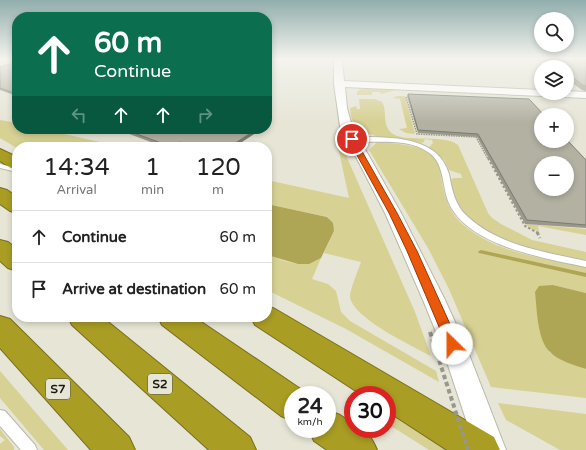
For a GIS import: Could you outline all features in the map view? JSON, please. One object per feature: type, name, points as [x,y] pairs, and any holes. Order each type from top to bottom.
[{"type":"highway","points":[[0,154],[12,161]]},
{"type":"highway","points":[[0,195],[12,203]]},
{"type":"highway","points":[[0,248],[12,258]]},
{"type":"highway","points":[[272,321],[481,450]]},
{"type":"highway","name":"S2","points":[[88,322],[237,450]]},
{"type":"highway","points":[[179,322],[284,398]]},
{"type":"highway","name":"S7","points":[[0,328],[116,450]]},
{"type":"highway","points":[[336,434],[358,450]]},
{"type":"street","points":[[339,80],[344,121],[352,139],[393,213],[434,300],[491,450]]},
{"type":"street","points":[[339,84],[534,93]]},
{"type":"street","points":[[574,94],[586,95]]},
{"type":"lane","points":[[352,139],[397,140],[424,148],[432,153],[442,164],[448,193],[455,208],[474,227],[490,236],[522,250],[586,264]]},
{"type":"lane","points":[[0,166],[12,169]]},
{"type":"lane","points":[[0,416],[30,450]]},
{"type":"path","points":[[406,96],[417,134],[476,137],[524,226],[538,232],[540,238]]},
{"type":"path","points":[[430,332],[468,450]]},
{"type":"shaded area","points":[[366,88],[423,91],[396,90],[381,94],[380,92],[372,92],[372,95],[357,95],[357,92],[360,89]]},
{"type":"shaded area","points":[[397,96],[405,96],[415,134],[406,133],[399,129],[407,128],[400,99],[393,98]]},
{"type":"shaded area","points":[[359,99],[375,99],[382,102],[388,129],[393,134],[400,137],[442,139],[451,141],[458,145],[488,213],[492,218],[532,240],[586,252],[586,260],[550,253],[512,242],[494,235],[478,225],[465,213],[453,194],[451,180],[453,178],[462,178],[461,174],[449,170],[445,161],[429,147],[433,143],[432,140],[425,139],[423,143],[378,137],[356,129],[351,117],[350,108],[356,106],[357,109],[360,109]]},
{"type":"shaded area","points":[[0,120],[12,122],[12,134],[64,134],[100,142],[12,142],[12,145],[0,138]]},
{"type":"shaded area","points":[[337,142],[341,144],[415,312],[431,356],[384,331],[361,314],[354,305],[350,294],[361,262],[324,253],[334,231],[328,217],[272,205],[272,181],[349,198]]},
{"type":"shaded area","points":[[379,142],[402,144],[419,148],[432,156],[439,166],[445,195],[449,206],[459,221],[472,232],[502,247],[519,253],[586,267],[586,293],[553,285],[549,352],[564,361],[586,369],[586,398],[491,387],[449,289],[428,248],[369,150]]},
{"type":"shaded area","points":[[272,205],[327,217],[333,223],[334,231],[321,258],[309,264],[298,264],[272,256]]},
{"type":"shaded area","points":[[525,224],[586,229],[586,235],[538,226],[539,231],[533,230]]},
{"type":"shaded area","points":[[272,257],[300,264],[321,258],[312,279],[328,284],[336,291],[341,312],[350,321],[436,371],[439,382],[346,329],[272,292]]},
{"type":"shaded area","points":[[553,285],[586,293],[586,369],[558,358],[550,352],[542,340],[538,324],[535,292],[539,286]]},
{"type":"shaded area","points":[[0,371],[68,450],[44,450],[0,398]]},
{"type":"shaded area","points":[[498,403],[586,414],[586,450],[560,450],[506,420]]},
{"type":"shaded area","points":[[396,415],[451,450],[429,450],[396,429]]},
{"type":"shaded area","points":[[0,429],[14,447],[14,450],[0,450],[0,444],[5,440],[0,436]]},
{"type":"building","points":[[0,80],[12,80],[12,92],[0,88]]},
{"type":"building","points":[[576,80],[586,80],[586,86],[584,86]]},
{"type":"building","points":[[408,94],[529,99],[537,108],[534,108],[534,148],[574,147],[586,160],[586,225],[527,220],[478,134],[418,130]]},
{"type":"building","points":[[137,134],[249,134],[237,142],[158,142]]},
{"type":"waterway","points":[[481,252],[586,275]]},
{"type":"route","points":[[352,139],[412,251],[452,344]]}]
